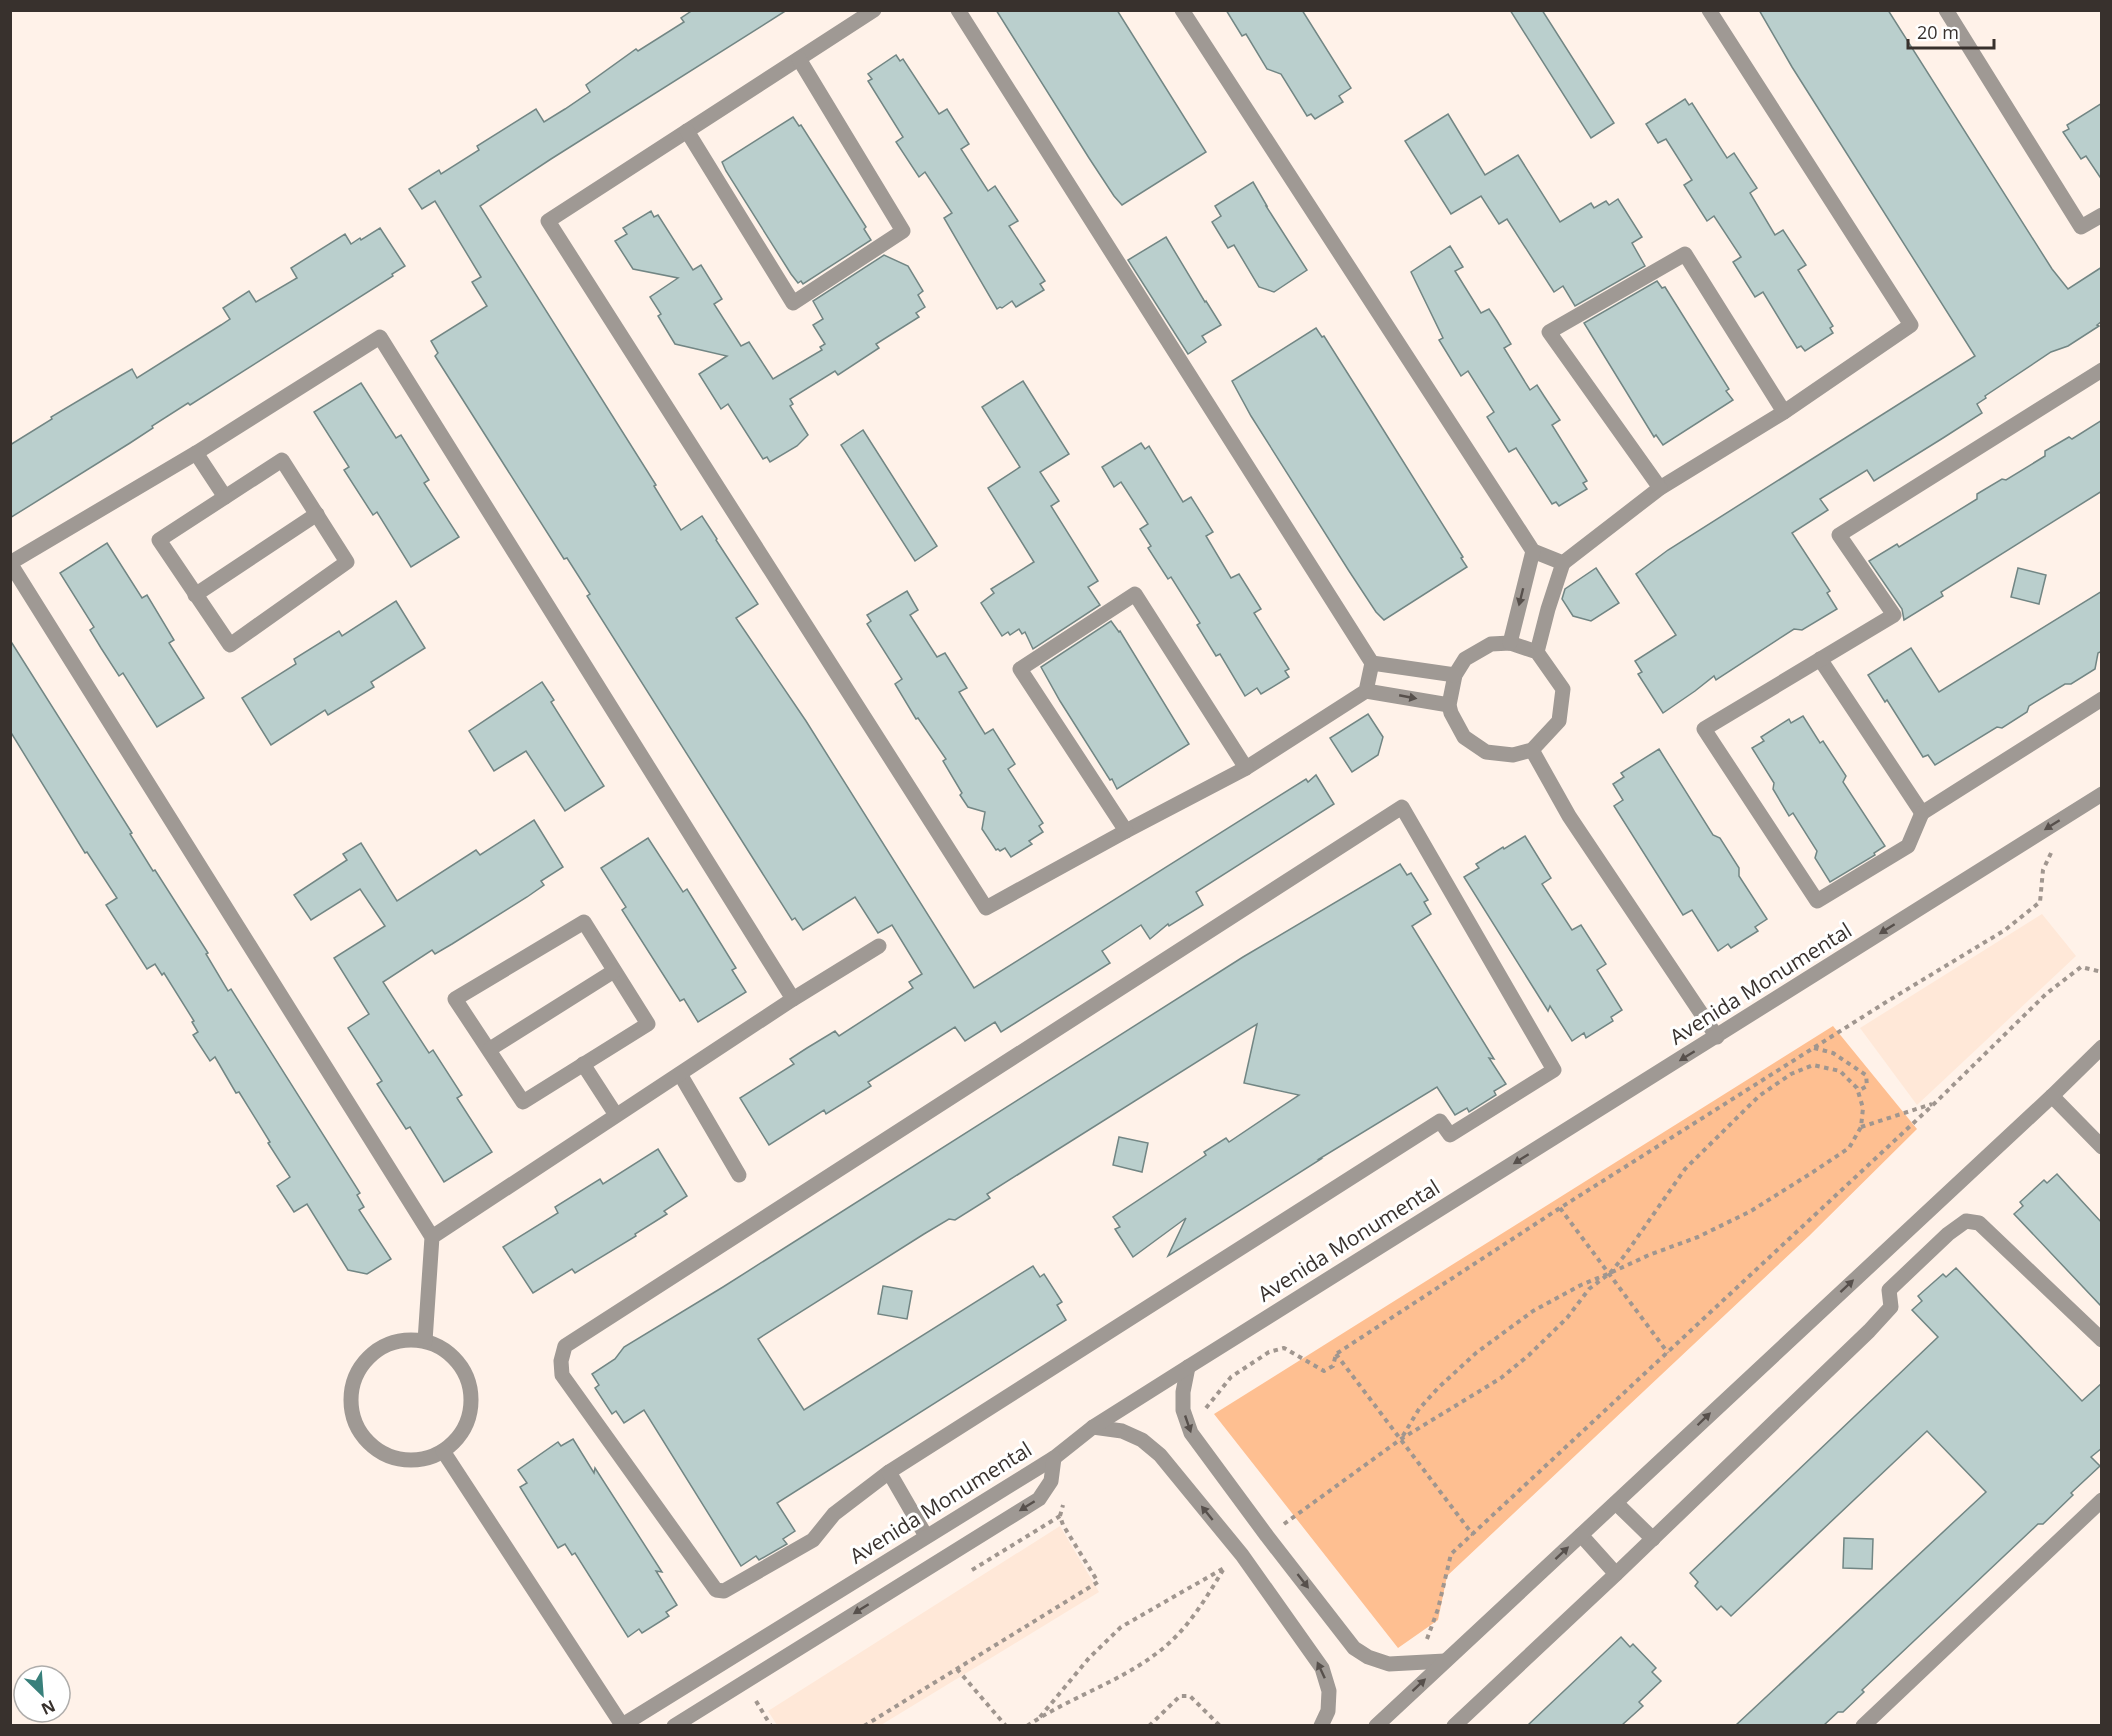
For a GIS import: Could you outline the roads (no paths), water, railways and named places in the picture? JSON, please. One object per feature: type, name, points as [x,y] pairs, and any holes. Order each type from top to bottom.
[{"type":"street","points":[[874,10],[548,221],[986,908],[1246,768],[1366,691],[1449,705]]},
{"type":"street","points":[[958,10],[1372,663],[1366,691]]},
{"type":"street","points":[[1182,10],[1533,551],[1563,563]]},
{"type":"street","points":[[1537,652],[1563,563],[1660,488],[1784,412],[1911,325],[1709,10]]},
{"type":"street","points":[[1946,10],[2081,227],[2102,215]]},
{"type":"street","points":[[687,131],[793,303],[903,231],[800,58]]},
{"type":"street","points":[[1660,488],[1549,333],[1685,254],[1784,412]]},
{"type":"street","points":[[425,1341],[432,1237],[10,563],[196,453],[380,337],[793,999]]},
{"type":"street","points":[[2102,370],[1839,535],[1893,615],[1704,729],[1816,901],[1908,846],[1922,813],[2102,699]]},
{"type":"street","points":[[196,453],[225,497]]},
{"type":"street","points":[[282,459],[317,514],[347,562],[230,645],[159,540],[282,459]]},
{"type":"street","points":[[195,595],[317,514]]},
{"type":"street","points":[[1510,643],[1533,551]]},
{"type":"street","points":[[1126,831],[1020,669],[1135,594],[1246,768]]},
{"type":"street","points":[[1510,643],[1537,652],[1563,689],[1559,721],[1532,750],[1513,755],[1486,752],[1464,737],[1451,713],[1449,705],[1455,675],[1466,659],[1491,644],[1510,643]]},
{"type":"street","points":[[1820,659],[1922,813]]},
{"type":"street","points":[[1372,663],[1455,675]]},
{"type":"street","points":[[1532,750],[1569,816],[1717,1037]]},
{"type":"street","name":"Avenida Monumental","points":[[621,1725],[1054,1458],[1093,1427],[2101,794]]},
{"type":"street","points":[[1402,807],[1554,1070],[1450,1135],[1440,1121],[888,1472],[834,1514],[813,1540],[724,1591],[716,1590],[562,1375],[561,1361],[565,1346],[1402,807]]},
{"type":"street","points":[[584,922],[614,971],[648,1024],[523,1102],[455,999],[584,922]]},
{"type":"street","points":[[432,1237],[793,999],[879,946]]},
{"type":"street","points":[[490,1049],[614,971]]},
{"type":"street","points":[[1376,1725],[2102,1047]]},
{"type":"street","points":[[583,1064],[616,1115]]},
{"type":"street","points":[[680,1074],[739,1175]]},
{"type":"street","points":[[2052,1096],[2102,1147]]},
{"type":"street","points":[[1454,1725],[1653,1539],[1869,1331],[1891,1307],[1889,1290],[1948,1234],[1966,1221],[1979,1222],[2102,1340]]},
{"type":"street","points":[[425,1341],[446,1351],[462,1368],[471,1390],[470,1413],[460,1435],[443,1451],[415,1461],[386,1456],[363,1438],[350,1410],[353,1381],[369,1356],[395,1342],[425,1341]]},
{"type":"street","points":[[1188,1367],[1183,1392],[1183,1410],[1191,1433],[1354,1648],[1368,1657],[1389,1664],[1445,1660]]},
{"type":"street","points":[[1093,1427],[1122,1431],[1142,1440],[1160,1455],[1242,1555],[1322,1668],[1329,1691],[1328,1712],[1321,1725]]},
{"type":"street","points":[[443,1451],[621,1725]]},
{"type":"street","points":[[674,1725],[1039,1498],[1051,1481],[1054,1458]]},
{"type":"street","points":[[888,1472],[926,1536]]},
{"type":"street","points":[[1863,1725],[2102,1500]]},
{"type":"street","points":[[1616,1503],[1653,1539]]},
{"type":"street","points":[[1581,1535],[1616,1574]]}]
